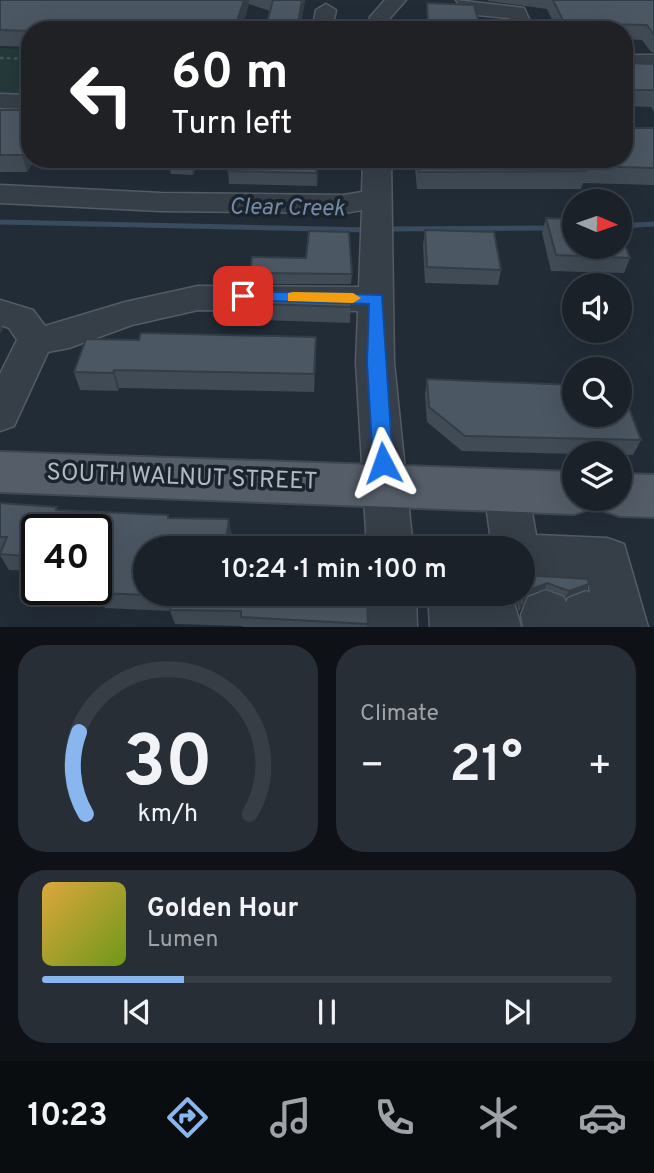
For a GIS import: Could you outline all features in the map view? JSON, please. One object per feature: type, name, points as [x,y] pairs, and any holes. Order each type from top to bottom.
[{"type":"main road","name":"SOUTH WALNUT STREET","points":[[0,472],[562,492]]},
{"type":"main road","points":[[632,495],[654,496]]},
{"type":"street","points":[[379,21],[396,0]]},
{"type":"street","points":[[466,0],[473,10],[517,12],[520,21]]},
{"type":"street","points":[[633,62],[654,62]]},
{"type":"street","points":[[0,101],[21,102]]},
{"type":"street","points":[[377,168],[376,363],[389,536]]},
{"type":"street","points":[[0,194],[161,202],[344,204],[376,217]]},
{"type":"street","points":[[35,340],[56,339],[125,314],[198,298],[377,299]]},
{"type":"street","points":[[0,312],[21,319],[35,340]]},
{"type":"street","points":[[0,415],[35,340]]},
{"type":"street","points":[[506,490],[560,590]]},
{"type":"street","points":[[392,606],[392,627]]},
{"type":"path","points":[[0,58],[21,59]]},
{"type":"green space","points":[[0,48],[21,49],[21,121],[0,120]]},
{"type":"building","points":[[0,0],[244,0],[237,21],[21,21],[21,31],[0,30]]},
{"type":"building","points":[[273,0],[302,0],[298,21],[267,21]]},
{"type":"building","points":[[553,0],[654,0],[654,35],[647,25],[633,25],[633,21],[563,21]]},
{"type":"building","points":[[427,3],[474,5],[478,21],[428,21]]},
{"type":"building","points":[[633,63],[654,64],[654,90],[633,90]]},
{"type":"building","points":[[0,110],[21,110],[21,155],[0,155]]},
{"type":"building","points":[[633,128],[654,128],[654,168],[633,167]]},
{"type":"building","points":[[229,168],[317,168],[316,173],[228,171]]},
{"type":"building","points":[[419,168],[585,168],[586,171],[419,172]]},
{"type":"building","points":[[546,218],[562,219],[562,255],[556,255]]},
{"type":"building","points":[[425,230],[494,232],[501,270],[427,267]]},
{"type":"building","points":[[309,231],[349,232],[352,274],[250,273],[252,257],[306,258]]},
{"type":"building","points":[[235,297],[351,298],[351,307],[234,303]]},
{"type":"building","points":[[141,333],[316,337],[314,374],[114,370],[113,373],[74,372],[86,339],[139,340]]},
{"type":"building","points":[[427,379],[562,385],[562,427],[632,427],[632,416],[641,440],[465,436],[429,407]]},
{"type":"building","points":[[0,503],[57,507],[56,510],[168,515],[168,518],[229,519],[227,536],[133,536],[133,594],[112,594],[112,514],[21,514],[21,556],[0,554],[7,537],[0,537]]},
{"type":"building","points":[[535,576],[588,579],[589,584],[569,591],[547,583],[535,588]]},
{"type":"building","points":[[171,606],[367,606],[368,624],[241,617],[241,611],[170,610]]},
{"type":"waterway","name":"Clear Creek","points":[[0,222],[370,230]]},
{"type":"waterway","name":"Clear Creek","points":[[632,225],[654,224]]},
{"type":"waterway","name":"Clear Creek","points":[[386,229],[552,228]]},
{"type":"slow traffic","points":[[293,297],[353,298]]},
{"type":"route","points":[[243,296],[377,299],[376,363],[383,463]]}]
